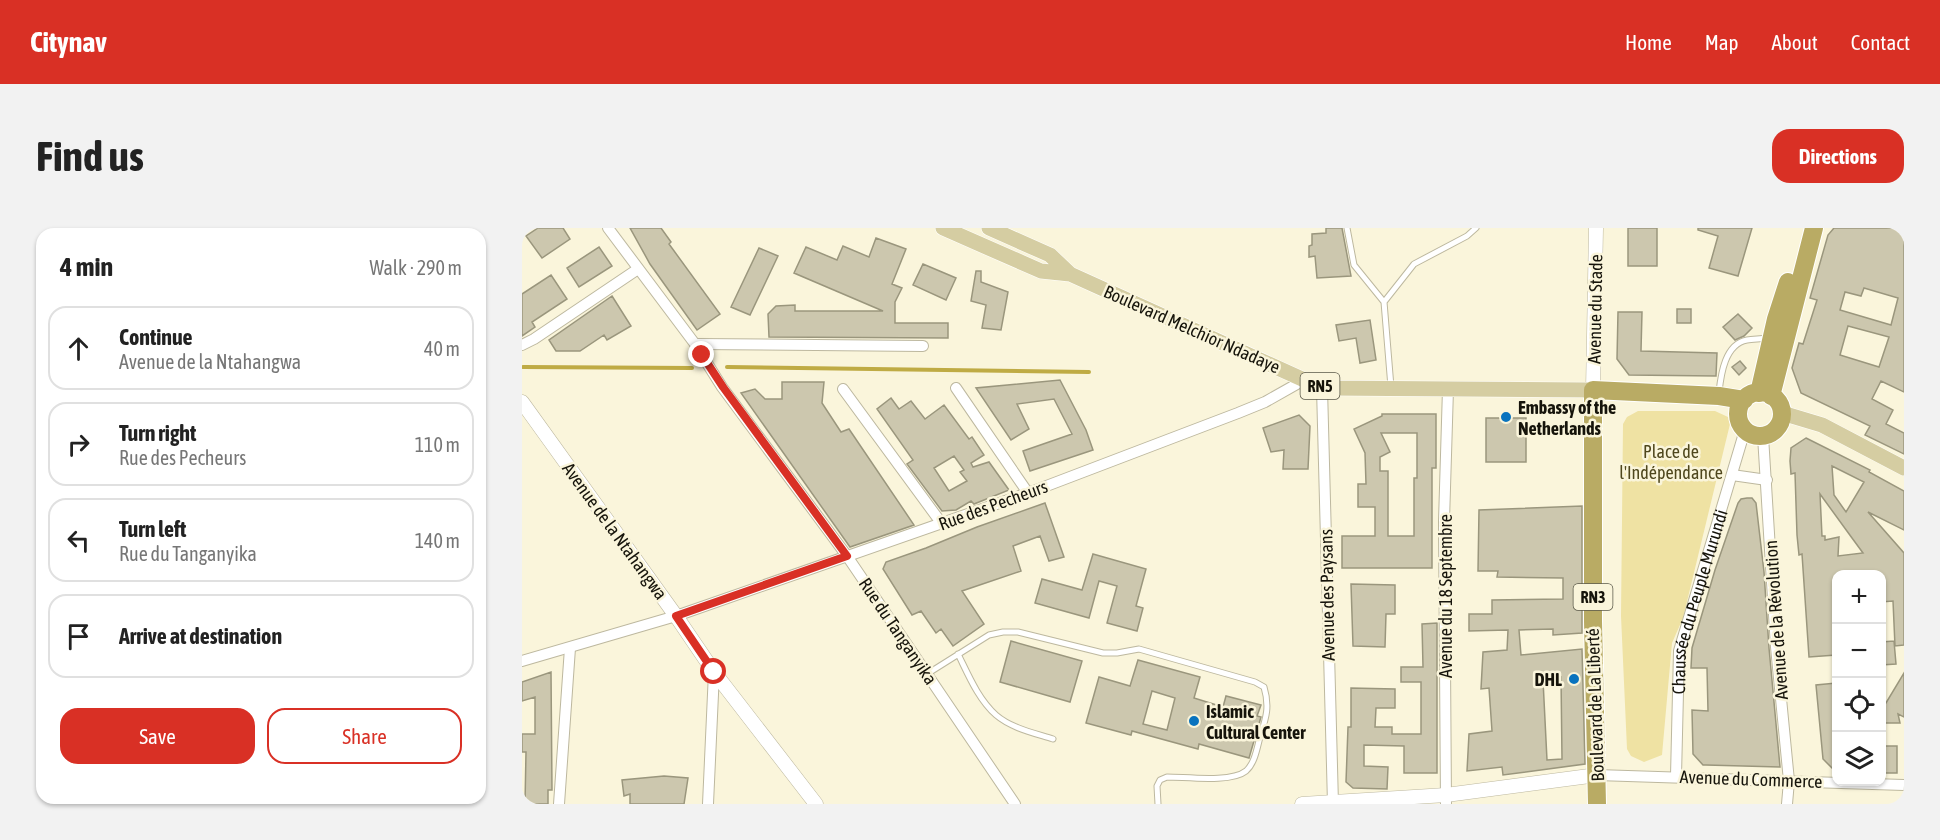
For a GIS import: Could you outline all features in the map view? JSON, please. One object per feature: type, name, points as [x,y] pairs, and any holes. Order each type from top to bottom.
[{"type":"highway","points":[[1758,396],[1771,338],[1803,228]]},
{"type":"highway","points":[[1758,396],[1781,406],[1782,413],[1777,429],[1763,436],[1756,436],[1745,430],[1739,418],[1740,406],[1758,396],[1814,228]]},
{"type":"highway","name":"RN5","points":[[1593,390],[1758,396]]},
{"type":"highway","name":"Boulevard de La Liberté","points":[[1593,390],[1593,621],[1597,804]]},
{"type":"main road","name":"Boulevard Melchior Ndadaye","points":[[942,228],[1041,271],[1070,274],[1322,387],[1593,390]]},
{"type":"main road","name":"RN5","points":[[988,228],[1050,255],[1070,274]]},
{"type":"main road","points":[[1782,413],[1822,425],[1904,468]]},
{"type":"street","name":"Rue du Tanganyika","points":[[608,228],[695,344],[716,378],[847,556],[1015,804]]},
{"type":"street","name":"Avenue du Stade","points":[[1593,390],[1596,228]]},
{"type":"street","points":[[522,345],[638,268]]},
{"type":"street","points":[[695,344],[923,346]]},
{"type":"street","name":"Rue des Pecheurs","points":[[522,661],[676,616],[942,524],[1247,410],[1304,380]]},
{"type":"street","name":"Avenue des Paysans","points":[[1322,387],[1333,803]]},
{"type":"street","points":[[956,388],[1028,493]]},
{"type":"street","points":[[843,389],[942,524]]},
{"type":"street","name":"Avenue du 18 Septembre","points":[[1446,799],[1444,521],[1448,389]]},
{"type":"street","name":"Avenue de la Ntahangwa","points":[[522,402],[714,672],[816,804]]},
{"type":"street","name":"Chaussée du Peuple Murundi","points":[[1676,776],[1679,651],[1745,430]]},
{"type":"street","name":"Avenue de la Révolution","points":[[1763,436],[1776,647],[1789,781],[1787,804]]},
{"type":"street","points":[[1732,475],[1767,480]]},
{"type":"street","points":[[559,804],[570,648]]},
{"type":"street","points":[[708,804],[714,672]]},
{"type":"street","points":[[1302,804],[1446,799],[1597,775]]},
{"type":"street","name":"Avenue du Commerce","points":[[1597,775],[1904,785]]},
{"type":"lane","points":[[1347,228],[1354,265],[1384,302],[1391,388]]},
{"type":"lane","points":[[1384,302],[1414,264],[1467,236],[1476,228]]},
{"type":"lane","points":[[1719,396],[1726,360],[1736,344],[1746,340],[1771,338]]},
{"type":"lane","points":[[927,674],[989,635],[1018,632],[1103,653],[1139,649],[1255,682],[1264,687],[1268,700],[1267,713],[1254,761],[1246,771],[1232,778],[1167,777],[1160,780],[1157,786],[1158,804]]},
{"type":"lane","points":[[958,654],[978,692],[996,715],[1016,726],[1053,739]]},
{"type":"green space","name":"Place de l'Indépendance","points":[[1638,411],[1715,411],[1728,417],[1730,424],[1683,618],[1672,643],[1662,755],[1644,762],[1631,756],[1627,749],[1621,616],[1623,424],[1627,417]]},
{"type":"building","points":[[538,228],[563,228],[570,239],[542,258],[526,236]]},
{"type":"building","points":[[630,228],[661,228],[671,242],[669,244],[720,314],[697,330],[650,264]]},
{"type":"building","points":[[1326,228],[1342,228],[1351,276],[1317,278],[1315,256],[1309,257],[1309,246],[1312,245],[1312,234],[1326,233]]},
{"type":"building","points":[[1628,228],[1657,228],[1657,266],[1628,266]]},
{"type":"building","points":[[1698,228],[1752,228],[1738,276],[1709,268],[1718,236],[1698,230]]},
{"type":"building","points":[[1834,228],[1904,228],[1904,392],[1881,381],[1872,399],[1893,410],[1886,424],[1904,433],[1904,454],[1865,435],[1870,426],[1801,393],[1792,368],[1799,343],[1803,344],[1817,300],[1810,298],[1828,235]],"holes":[[[1864,288],[1898,298],[1891,325],[1840,310],[1845,292],[1861,296]],[[1848,326],[1889,337],[1879,367],[1840,355]]]},
{"type":"building","points":[[876,238],[906,249],[892,284],[902,288],[895,302],[895,323],[948,323],[948,338],[769,337],[768,314],[776,306],[795,305],[795,311],[883,311],[794,273],[806,247],[837,260],[843,246],[869,257]]},
{"type":"building","points":[[599,247],[612,266],[579,287],[567,268]]},
{"type":"building","points":[[759,248],[778,256],[750,315],[731,307]]},
{"type":"building","points":[[923,264],[956,278],[946,300],[913,285]]},
{"type":"building","points":[[976,271],[981,271],[981,282],[1008,292],[1001,330],[982,328],[986,305],[971,301]]},
{"type":"building","points":[[551,275],[567,299],[532,322],[535,327],[522,336],[522,294]]},
{"type":"building","points":[[612,296],[631,326],[607,340],[604,335],[580,351],[556,351],[549,340]]},
{"type":"building","points":[[1677,309],[1691,309],[1691,323],[1677,323]]},
{"type":"building","points":[[1618,312],[1642,312],[1641,351],[1717,353],[1716,376],[1629,375],[1617,359]]},
{"type":"building","points":[[1738,314],[1752,328],[1744,336],[1735,340],[1723,327]]},
{"type":"building","points":[[1370,320],[1376,360],[1360,363],[1356,338],[1339,341],[1336,325]]},
{"type":"building","points":[[1740,361],[1746,368],[1739,375],[1732,367]]},
{"type":"building","points":[[1060,380],[1086,430],[1093,450],[1030,471],[1023,451],[1072,434],[1054,399],[1017,404],[1029,429],[1011,440],[976,388]]},
{"type":"building","points":[[782,382],[824,382],[822,403],[841,432],[849,429],[914,525],[850,547],[741,393],[755,389],[765,399],[782,399]]},
{"type":"building","points":[[891,398],[899,409],[911,401],[925,419],[944,405],[969,439],[972,437],[984,455],[971,463],[973,467],[989,462],[1009,490],[974,504],[971,501],[956,510],[942,511],[907,464],[913,460],[877,409]],"holes":[[[954,456],[964,470],[960,472],[967,481],[949,491],[934,468]]]},
{"type":"building","points":[[1382,414],[1436,414],[1436,468],[1432,468],[1432,568],[1342,568],[1342,536],[1375,536],[1375,507],[1358,507],[1358,484],[1366,484],[1365,453],[1354,429]],"holes":[[[1381,433],[1417,433],[1414,536],[1388,536],[1388,471],[1380,471],[1380,457],[1390,452]]]},
{"type":"building","points":[[1299,415],[1310,426],[1308,469],[1283,469],[1284,450],[1271,452],[1263,428]]},
{"type":"building","points":[[1486,418],[1526,418],[1526,462],[1486,462]]},
{"type":"building","points":[[1806,438],[1870,470],[1869,472],[1904,491],[1904,530],[1868,512],[1904,553],[1904,645],[1895,646],[1893,601],[1886,602],[1886,570],[1832,570],[1832,655],[1809,657],[1802,554],[1799,555],[1797,535],[1795,473],[1791,474],[1791,448]],"holes":[[[1832,466],[1864,482],[1846,512],[1834,495]],[[1820,494],[1863,553],[1838,556],[1839,537],[1825,540],[1825,536],[1822,536]]]},
{"type":"building","points":[[1752,498],[1756,503],[1780,767],[1703,765],[1693,754],[1692,710],[1708,711],[1707,668],[1691,668],[1692,648],[1738,503],[1741,499]]},
{"type":"building","points":[[1045,503],[1064,557],[1049,561],[1040,536],[1013,546],[1021,571],[962,591],[984,624],[953,646],[941,629],[936,633],[921,611],[912,615],[883,569],[886,562]]},
{"type":"building","points":[[1582,506],[1582,633],[1553,635],[1553,629],[1519,630],[1521,655],[1582,649],[1585,764],[1503,775],[1502,767],[1467,771],[1469,734],[1492,731],[1489,688],[1481,689],[1483,652],[1507,650],[1508,630],[1469,631],[1469,614],[1492,614],[1492,600],[1563,599],[1563,578],[1497,577],[1498,571],[1478,571],[1479,510]],"holes":[[[1561,677],[1562,759],[1547,760],[1543,680]]]},
{"type":"building","points":[[1093,554],[1146,569],[1136,606],[1143,608],[1137,631],[1107,623],[1117,586],[1099,581],[1089,618],[1035,603],[1042,579],[1082,590]]},
{"type":"building","points":[[1351,584],[1395,585],[1395,614],[1386,614],[1385,647],[1353,646]]},
{"type":"building","points":[[1437,623],[1437,773],[1404,773],[1404,746],[1364,745],[1364,766],[1388,767],[1387,789],[1353,788],[1346,782],[1348,727],[1351,727],[1351,688],[1395,689],[1395,708],[1376,708],[1375,727],[1392,727],[1392,734],[1421,734],[1421,682],[1401,682],[1401,667],[1423,667],[1422,624]]},
{"type":"building","points":[[1011,641],[1082,661],[1070,702],[1000,682]]},
{"type":"building","points":[[1894,641],[1896,664],[1886,665],[1886,642]]},
{"type":"building","points":[[1138,660],[1200,677],[1194,698],[1223,707],[1226,696],[1261,705],[1257,716],[1261,717],[1249,758],[1199,744],[1198,749],[1132,731],[1131,735],[1086,723],[1099,677],[1130,686]],"holes":[[[1152,691],[1175,698],[1167,730],[1143,724]]]},
{"type":"building","points":[[551,672],[552,790],[548,790],[548,804],[525,804],[526,752],[522,752],[522,734],[535,734],[535,697],[522,701],[522,682]]},
{"type":"building","points":[[1904,673],[1904,717],[1898,714],[1900,723],[1886,723],[1886,703]]},
{"type":"building","points":[[1832,683],[1832,768],[1823,759],[1816,685]]},
{"type":"building","points":[[1886,746],[1897,746],[1897,773],[1886,773]]},
{"type":"building","points":[[664,776],[688,778],[684,804],[630,804],[630,794],[624,796],[622,780]]},
{"type":"waterway","points":[[523,367],[692,368]]},
{"type":"waterway","points":[[727,367],[1089,372]]},
{"type":"place","name":"Embassy of the Netherlands","points":[[1506,417]]},
{"type":"place","name":"DHL","points":[[1574,679]]},
{"type":"place","name":"Islamic Cultural Center","points":[[1194,721]]},
{"type":"route","points":[[702,355],[847,556],[676,616],[714,672]]}]
